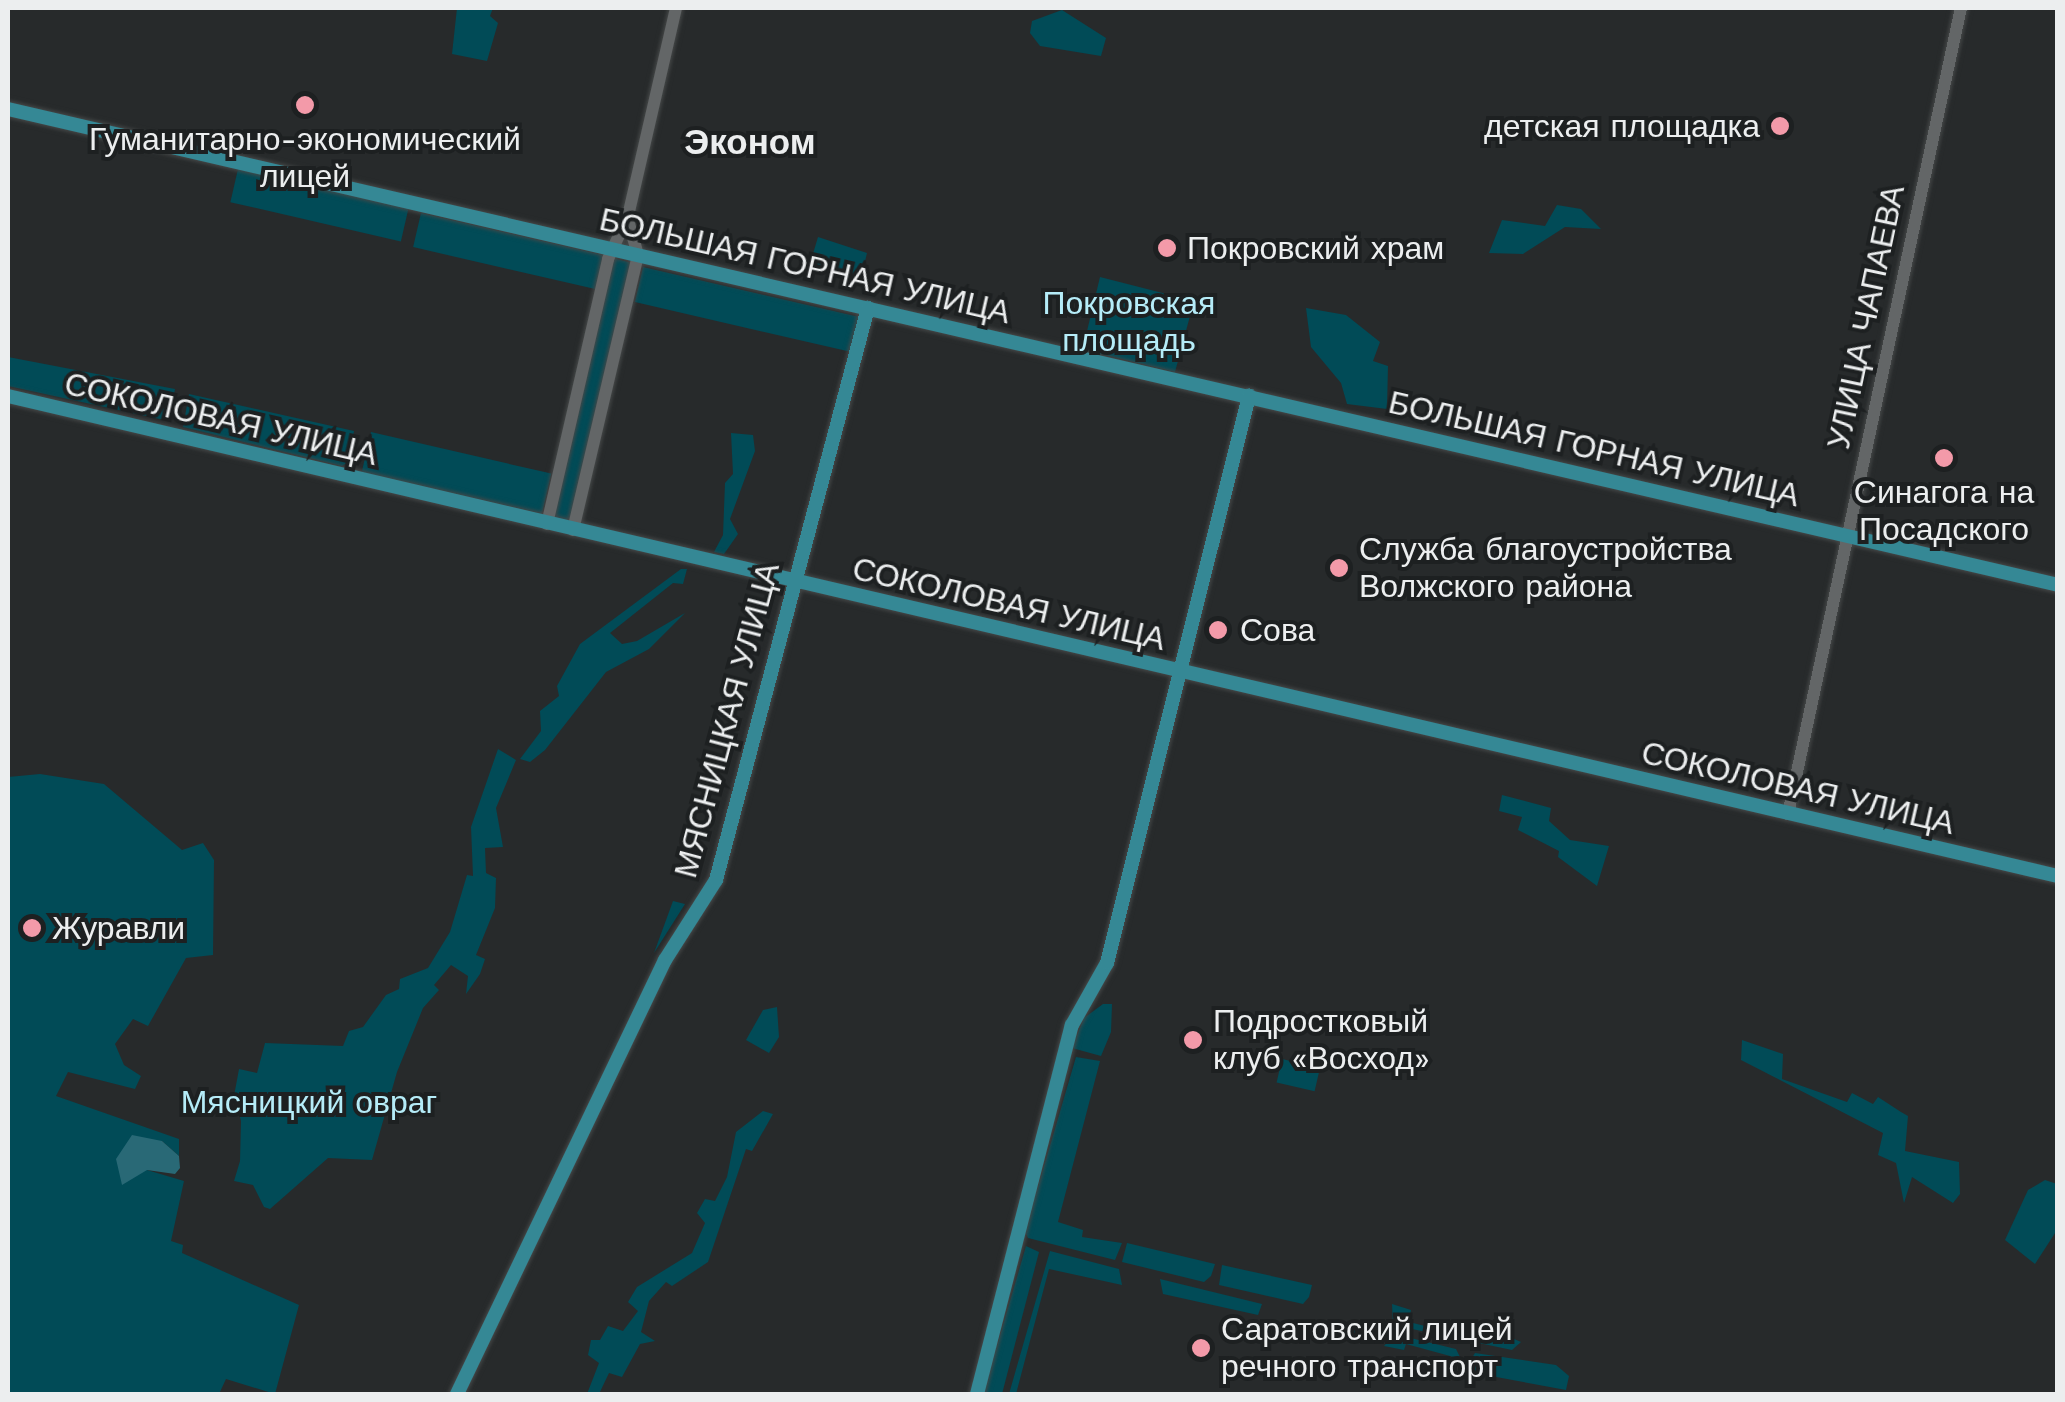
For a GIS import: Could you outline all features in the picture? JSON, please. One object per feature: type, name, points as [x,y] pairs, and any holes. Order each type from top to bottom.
[{"type":"main road","name":"БОЛЬШАЯ ГОРНАЯ УЛИЦА","points":[[8,109],[2058,585]]},
{"type":"main road","name":"МЯСНИЦКАЯ УЛИЦА","points":[[457,1394],[664,960],[712,888],[868,308]]},
{"type":"main road","name":"СОКОЛОВАЯ УЛИЦА","points":[[8,396],[2058,876]]},
{"type":"main road","points":[[977,1394],[1072,1025],[1107,963],[1249,396]]},
{"type":"street","points":[[547,524],[610,250],[628,216],[676,8]]},
{"type":"street","name":"УЛИЦА ЧАПАЕВА","points":[[1788,814],[1961,8]]},
{"type":"street","points":[[573,530],[638,255],[628,216]]},
{"type":"green space","points":[[457,8],[493,8],[490,16],[498,23],[487,61],[452,54]]},
{"type":"green space","points":[[1062,10],[1106,38],[1101,56],[1040,46],[1030,33],[1032,21]]},
{"type":"green space","points":[[238,169],[409,208],[401,241],[230,202]]},
{"type":"green space","points":[[1557,205],[1581,209],[1601,229],[1565,227],[1523,254],[1489,253],[1502,220],[1545,226]]},
{"type":"green space","points":[[421,213],[605,256],[597,290],[413,247]]},
{"type":"green space","points":[[818,237],[867,253],[861,278],[809,267]]},
{"type":"green space","points":[[613,258],[632,263],[570,520],[560,522],[554,516]]},
{"type":"green space","points":[[643,267],[858,317],[850,352],[635,302]]},
{"type":"green space","name":"Покровская площадь","points":[[1100,277],[1194,301],[1175,372],[1093,352],[1087,331]]},
{"type":"green space","points":[[1306,308],[1346,315],[1380,342],[1373,361],[1388,366],[1387,409],[1347,404],[1341,383],[1311,347]]},
{"type":"green space","points":[[8,357],[175,389],[169,421],[8,386]]},
{"type":"green space","points":[[189,394],[354,431],[348,462],[342,466],[183,427]]},
{"type":"green space","points":[[371,432],[551,474],[542,514],[362,472]]},
{"type":"green space","points":[[731,433],[753,435],[755,451],[730,519],[738,534],[724,554],[714,552],[723,535],[725,483],[733,474]]},
{"type":"green space","points":[[681,569],[687,569],[683,584],[673,583],[610,633],[622,644],[637,641],[685,613],[649,649],[606,672],[545,750],[530,762],[520,759],[541,731],[540,711],[559,696],[557,686],[580,644]]},
{"type":"green space","name":"Мясницкий овраг","points":[[498,749],[516,760],[496,808],[503,847],[485,848],[486,873],[496,878],[495,908],[476,955],[485,959],[480,974],[466,994],[468,976],[451,965],[434,985],[439,990],[423,1008],[397,1072],[372,1160],[328,1158],[270,1209],[264,1207],[253,1185],[234,1181],[240,1161],[241,1121],[234,1096],[239,1069],[257,1073],[265,1043],[343,1046],[349,1031],[363,1027],[386,995],[399,989],[400,979],[428,968],[450,932],[467,875],[473,876],[471,827]]},
{"type":"green space","points":[[40,774],[104,784],[182,850],[203,843],[214,860],[213,955],[186,958],[148,1026],[133,1019],[115,1044],[124,1065],[141,1076],[135,1089],[68,1072],[56,1096],[179,1139],[179,1156],[162,1141],[147,1170],[184,1181],[171,1241],[183,1245],[182,1253],[299,1305],[275,1394],[226,1379],[219,1394],[8,1394],[8,777]]},
{"type":"green space","points":[[1502,795],[1551,808],[1549,821],[1570,840],[1609,846],[1597,886],[1558,857],[1559,851],[1518,830],[1522,817],[1499,811]]},
{"type":"green space","points":[[673,901],[685,904],[654,953]]},
{"type":"green space","points":[[1103,1004],[1112,1004],[1111,1032],[1101,1056],[1072,1048],[1084,1018]]},
{"type":"green space","points":[[777,1007],[779,1037],[769,1053],[746,1040],[763,1010]]},
{"type":"green space","points":[[1742,1040],[1783,1054],[1782,1079],[1847,1102],[1852,1093],[1873,1104],[1878,1097],[1908,1116],[1905,1151],[1959,1162],[1960,1194],[1953,1203],[1912,1177],[1904,1203],[1896,1163],[1878,1155],[1883,1133],[1741,1060]]},
{"type":"green space","points":[[1076,1057],[1100,1061],[1058,1222],[1083,1230],[1082,1237],[1122,1243],[1115,1260],[1028,1238],[1025,1231]]},
{"type":"green space","points":[[1282,1059],[1320,1068],[1315,1091],[1277,1082]]},
{"type":"green space","points":[[763,1111],[773,1114],[752,1151],[746,1149],[708,1262],[672,1286],[666,1282],[649,1301],[641,1332],[655,1341],[640,1344],[622,1377],[609,1373],[599,1394],[587,1394],[599,1363],[588,1355],[591,1340],[600,1340],[608,1326],[623,1331],[638,1311],[628,1302],[637,1287],[692,1253],[705,1223],[697,1213],[705,1199],[715,1201],[727,1177],[736,1132]]},
{"type":"green space","points":[[2045,1180],[2057,1184],[2057,1230],[2035,1264],[2005,1240],[2028,1190]]},
{"type":"green space","points":[[1127,1243],[1215,1264],[1204,1282],[1122,1262]]},
{"type":"green space","points":[[1026,1246],[1039,1252],[1002,1394],[983,1394]]},
{"type":"green space","points":[[1050,1251],[1119,1269],[1122,1285],[1049,1269],[1016,1394],[1009,1394]]},
{"type":"green space","points":[[1222,1265],[1312,1285],[1309,1297],[1303,1304],[1219,1285]]},
{"type":"green space","points":[[1160,1279],[1262,1304],[1258,1315],[1163,1294]]},
{"type":"green space","points":[[1392,1304],[1411,1310],[1409,1322],[1469,1337],[1488,1336],[1489,1328],[1521,1342],[1512,1350],[1393,1325]]},
{"type":"green space","points":[[1336,1321],[1371,1329],[1373,1342],[1334,1332]]},
{"type":"green space","points":[[1394,1334],[1456,1349],[1461,1359],[1406,1344],[1404,1350],[1384,1346]]},
{"type":"green space","points":[[1475,1353],[1556,1365],[1569,1376],[1566,1390],[1464,1371]]},
{"type":"shaded area","points":[[132,1135],[162,1141],[179,1156],[180,1168],[175,1174],[147,1170],[122,1185],[116,1159]]},
{"type":"place","name":"Гуманитарно-экономический лицей","points":[[305,105]]},
{"type":"place","name":"детская площадка","points":[[1780,126]]},
{"type":"place","name":"Покровский храм","points":[[1167,248]]},
{"type":"place","name":"Синагога на Посадского","points":[[1944,458]]},
{"type":"place","name":"Служба благоустройства Волжского района","points":[[1339,568]]},
{"type":"place","name":"Сова","points":[[1218,630]]},
{"type":"place","name":"Журавли","points":[[32,928]]},
{"type":"place","name":"Подростковый клуб «Восход»","points":[[1193,1040]]},
{"type":"place","name":"Саратовский лицей речного транспорт","points":[[1201,1348]]},
{"type":"district","name":"Эконом","points":[[750,142]]}]
